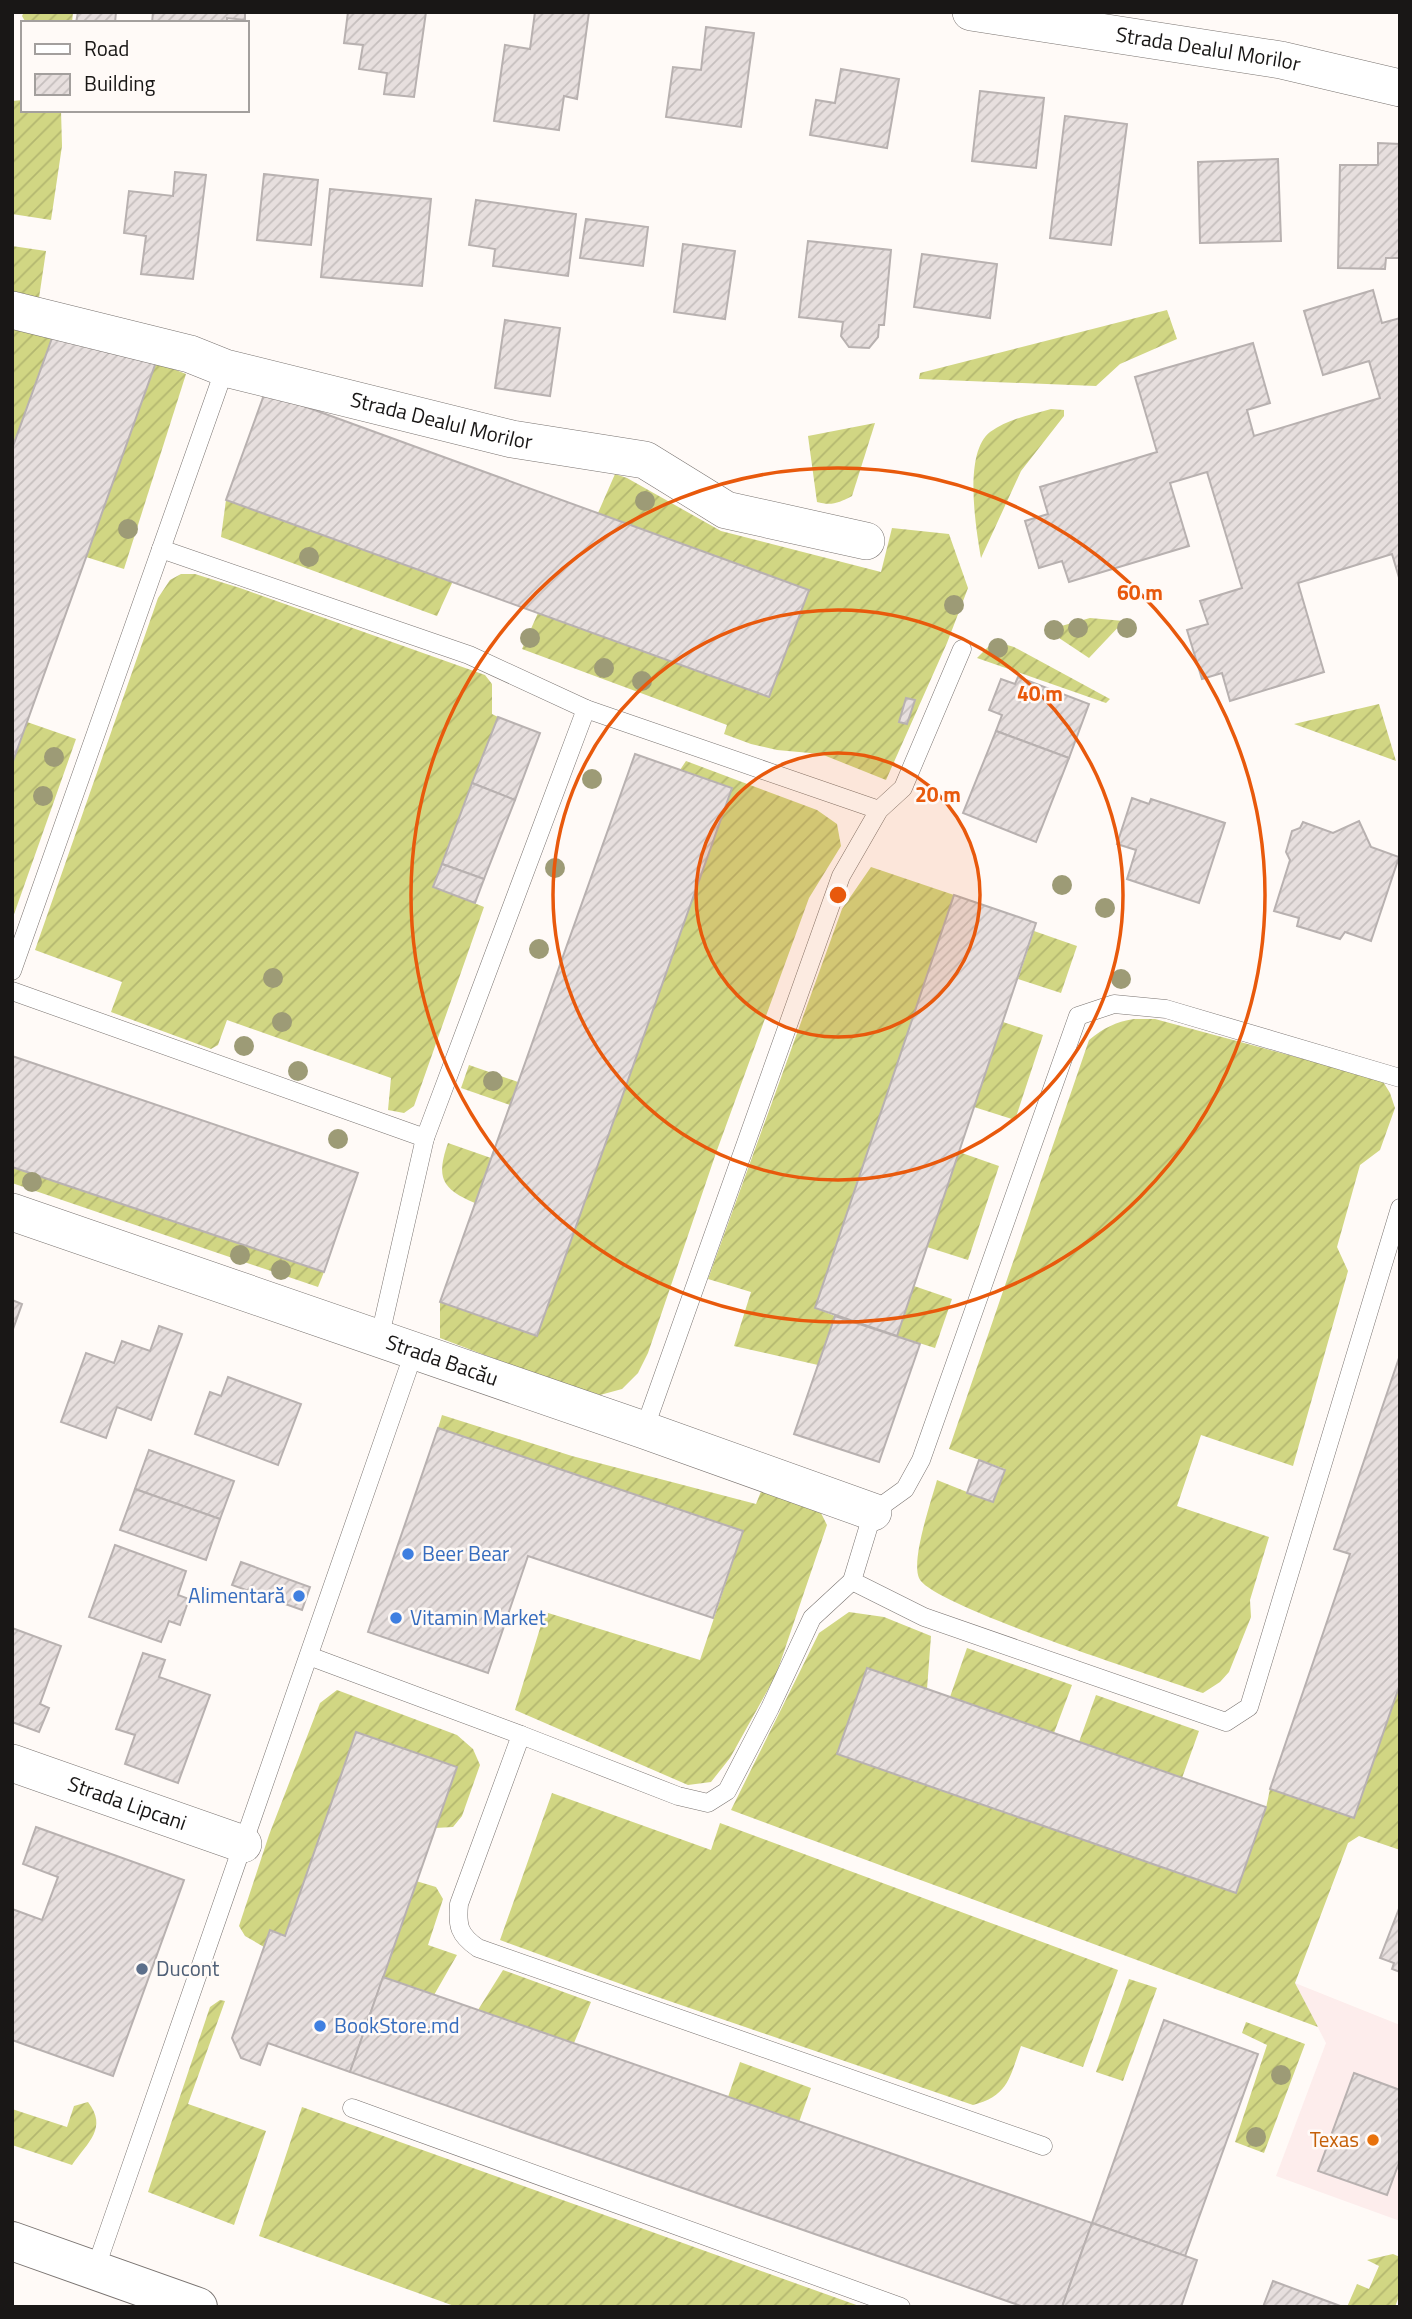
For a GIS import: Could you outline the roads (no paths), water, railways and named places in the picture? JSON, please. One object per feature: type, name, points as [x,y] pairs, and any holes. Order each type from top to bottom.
[{"type":"main road","points":[[12,2241],[198,2307]]},
{"type":"street","name":"Strada Dealul Morilor","points":[[971,12],[1281,60],[1400,88]]},
{"type":"street","name":"Strada Dealul Morilor","points":[[12,310],[190,354],[225,368],[512,439],[645,460],[726,510],[866,541]]},
{"type":"street","name":"Strada Bacău","points":[[12,1212],[873,1512]]},
{"type":"street","name":"Strada Lipcani","points":[[12,1763],[243,1844]]},
{"type":"lane","points":[[12,971],[225,368]]},
{"type":"lane","points":[[161,549],[469,655],[586,709],[879,810]]},
{"type":"lane","points":[[644,1430],[841,876],[879,810],[903,788],[962,649]]},
{"type":"lane","points":[[379,1340],[425,1138],[586,709]]},
{"type":"lane","points":[[12,991],[425,1138]]},
{"type":"lane","points":[[309,1656],[678,1796],[708,1803],[727,1791],[812,1618],[852,1581],[873,1512],[905,1489],[921,1460],[1079,1016],[1114,1004],[1166,1009],[1400,1078]]},
{"type":"lane","points":[[852,1581],[924,1617],[1226,1723],[1249,1707],[1400,1208]]},
{"type":"lane","points":[[95,2270],[414,1352]]},
{"type":"lane","points":[[521,1735],[459,1904],[458,1922],[466,1939],[478,1948],[1043,2146]]},
{"type":"lane","points":[[352,2108],[901,2307]]},
{"type":"place","name":"Beer Bear","points":[[408,1554]]},
{"type":"place","name":"Alimentară","points":[[299,1596]]},
{"type":"place","name":"Vitamin Market","points":[[396,1618]]},
{"type":"place","name":"Ducont","points":[[142,1969]]},
{"type":"place","name":"BookStore.md","points":[[320,2026]]},
{"type":"place","name":"Texas","points":[[1373,2140]]}]
